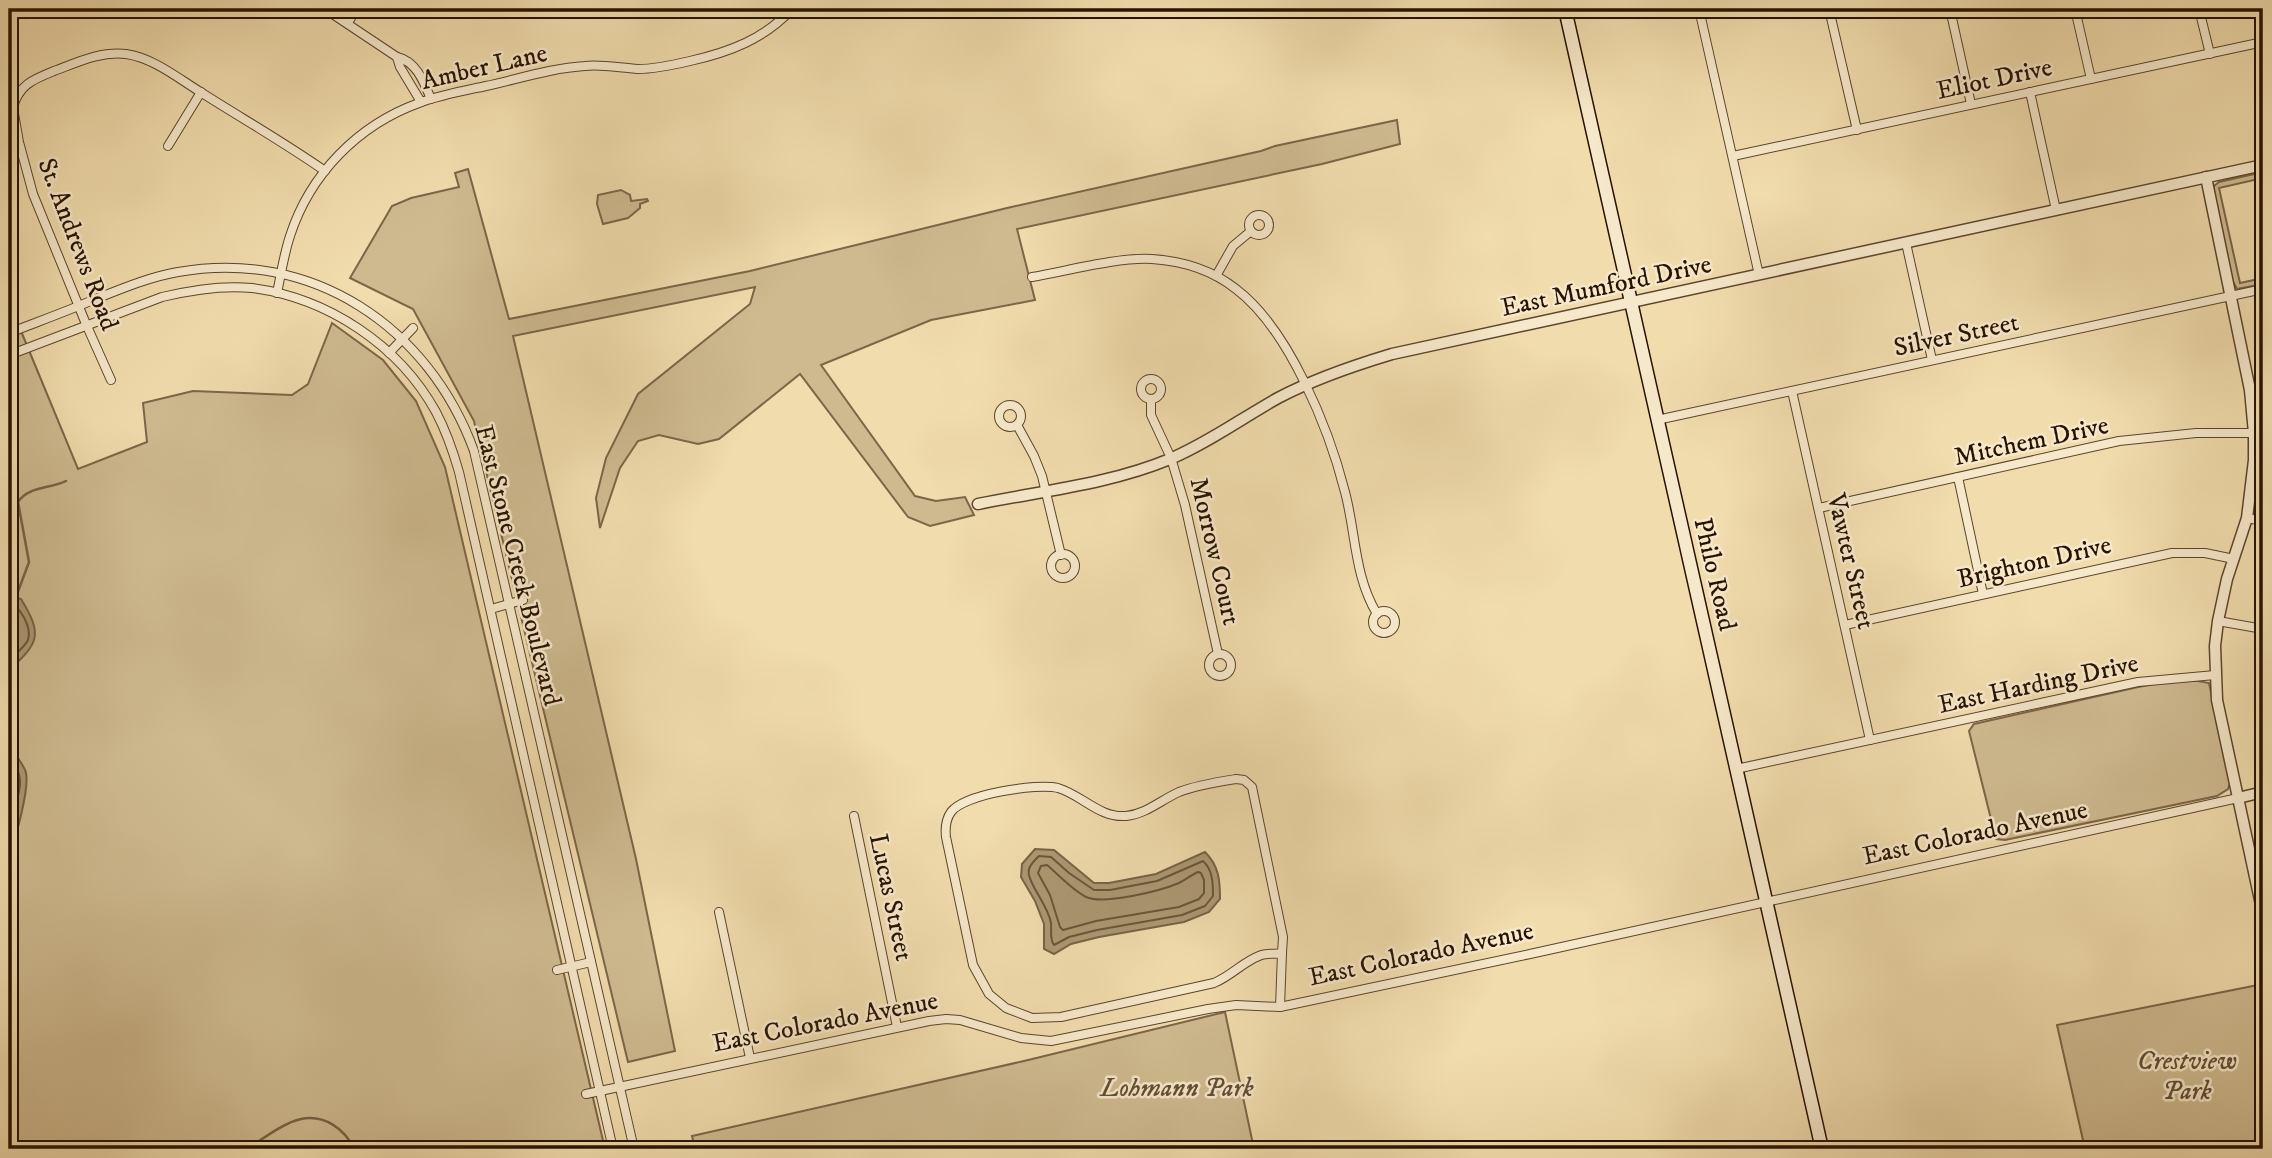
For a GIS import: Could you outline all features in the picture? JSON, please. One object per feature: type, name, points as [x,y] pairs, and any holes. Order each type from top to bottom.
[{"type":"main road","name":"Philo Road","points":[[1565,9],[1822,1149]]},
{"type":"street","points":[[325,9],[397,57],[410,62],[423,80],[431,99]]},
{"type":"street","points":[[348,23],[356,9]]},
{"type":"street","name":"Amber Lane","points":[[277,293],[290,236],[309,194],[353,139],[387,117],[431,99],[569,68],[600,65],[637,69],[720,54],[753,40],[775,26],[792,9]]},
{"type":"street","points":[[1699,9],[1759,275]]},
{"type":"street","points":[[1829,9],[1857,130]]},
{"type":"street","points":[[1950,9],[1971,104]]},
{"type":"street","points":[[2075,9],[2091,79]]},
{"type":"street","points":[[2199,9],[2210,54]]},
{"type":"street","name":"Eliot Drive","points":[[1733,156],[2263,42]]},
{"type":"street","name":"St. Andrews Road","points":[[111,380],[28,178],[14,116],[15,99],[19,91],[33,80],[85,59],[117,54],[136,56],[201,92],[325,171]]},
{"type":"street","points":[[397,57],[421,102]]},
{"type":"street","points":[[168,146],[201,92]]},
{"type":"street","points":[[2030,92],[2056,210]]},
{"type":"street","name":"East Mumford Drive","points":[[978,504],[1127,474],[1171,458],[1305,384],[1392,354],[2263,165]]},
{"type":"street","points":[[2206,177],[2250,390],[2254,433],[2254,460],[2247,518],[2218,621],[2215,675],[2222,731],[2263,914]]},
{"type":"street","points":[[1216,276],[1233,246],[1251,231]]},
{"type":"street","points":[[1906,243],[1932,360]]},
{"type":"street","points":[[1032,277],[1128,260],[1150,259],[1190,265],[1216,276],[1240,292],[1257,309],[1282,344],[1305,384],[1340,474],[1348,504],[1360,579],[1377,614]]},
{"type":"street","name":"East Stone Creek Boulevard","points":[[9,333],[140,282],[178,272],[232,268],[281,274],[341,295],[362,307],[403,338],[430,368],[467,432],[483,490],[634,1149]]},
{"type":"street","name":"East Stone Creek Boulevard","points":[[9,355],[141,303],[186,291],[243,288],[277,293],[336,315],[376,340],[424,393],[445,432],[459,472],[613,1149]]},
{"type":"street","name":"Silver Street","points":[[1657,420],[2263,289]]},
{"type":"street","points":[[389,353],[413,328]]},
{"type":"street","name":"Vawter Street","points":[[1792,391],[1870,740]]},
{"type":"street","name":"Morrow Court","points":[[1151,400],[1151,415],[1171,458],[1185,505],[1218,654]]},
{"type":"street","points":[[1017,425],[1034,456],[1046,491],[1061,555]]},
{"type":"street","name":"Mitchem Drive","points":[[1819,508],[2119,442],[2196,433],[2254,433]]},
{"type":"street","points":[[1958,477],[1983,594]]},
{"type":"street","points":[[2247,518],[2263,522]]},
{"type":"street","name":"Brighton Drive","points":[[1845,625],[2172,553],[2205,553],[2234,559]]},
{"type":"street","points":[[491,609],[523,600]]},
{"type":"street","points":[[2218,621],[2263,629]]},
{"type":"street","name":"East Harding Drive","points":[[1736,769],[2138,682],[2215,675]]},
{"type":"street","points":[[1280,1007],[1283,937],[1252,787],[1244,780],[1225,781],[1181,792],[1149,809],[1127,816],[1104,812],[1060,789],[1035,786],[966,801],[949,816],[945,828],[946,837],[973,965],[989,994],[1018,1014],[1061,1017],[1214,983],[1225,979],[1257,956],[1282,953]]},
{"type":"street","name":"East Colorado Avenue","points":[[586,1094],[897,1027],[946,1019],[960,1020],[1021,1038],[1051,1041],[1208,1009],[1236,1005],[1280,1007],[2263,792]]},
{"type":"street","name":"Lucas Street","points":[[853,816],[897,1027]]},
{"type":"street","points":[[719,912],[750,1058]]},
{"type":"street","points":[[557,970],[591,962]]},
{"type":"green space","points":[[1397,120],[1400,144],[1322,164],[1017,229],[1035,300],[931,320],[821,365],[915,496],[936,501],[965,497],[974,515],[930,526],[908,517],[800,374],[719,439],[698,444],[659,435],[638,441],[620,468],[600,528],[596,498],[606,458],[638,394],[750,304],[755,287],[513,336],[636,859],[675,1051],[628,1062],[474,421],[413,309],[350,278],[392,206],[411,198],[459,187],[455,173],[468,169],[509,319],[750,271],[1007,208]]},
{"type":"green space","points":[[2263,172],[2263,178],[2219,188],[2240,283],[2263,278],[2263,284],[2237,289],[2231,278],[2213,193],[2214,186],[2219,182]]},
{"type":"green space","points":[[621,190],[630,195],[631,201],[648,201],[640,204],[640,208],[628,218],[603,224],[597,204],[598,195]]},
{"type":"green space","points":[[9,302],[78,469],[147,442],[143,403],[193,391],[292,395],[308,384],[332,323],[383,360],[416,401],[445,467],[605,1149],[9,1149]]},
{"type":"green space","points":[[2171,681],[2209,683],[2230,783],[2228,789],[2217,796],[2005,840],[1996,839],[1969,731],[1974,724]]},
{"type":"green space","name":"Crestview Park","points":[[2263,984],[2263,1149],[2085,1149],[2057,1025]]},
{"type":"green space","name":"Lohmann Park","points":[[1225,1012],[1254,1149],[695,1149],[692,1136],[1024,1061]]},
{"type":"water","points":[[9,597],[21,599],[35,630],[27,653],[9,670]]},
{"type":"water","points":[[18,758],[26,773],[26,789],[19,824],[9,849],[9,759]]},
{"type":"water","points":[[1035,849],[1054,850],[1094,883],[1109,883],[1156,874],[1205,852],[1218,874],[1220,899],[1209,912],[1184,922],[1099,937],[1071,944],[1054,954],[1044,949],[1044,924],[1021,877],[1022,864]]},
{"type":"waterway","points":[[16,597],[29,562],[18,502],[33,490],[66,481]]},
{"type":"waterway","points":[[247,1149],[288,1124],[310,1118],[326,1121],[339,1129],[354,1149]]}]
